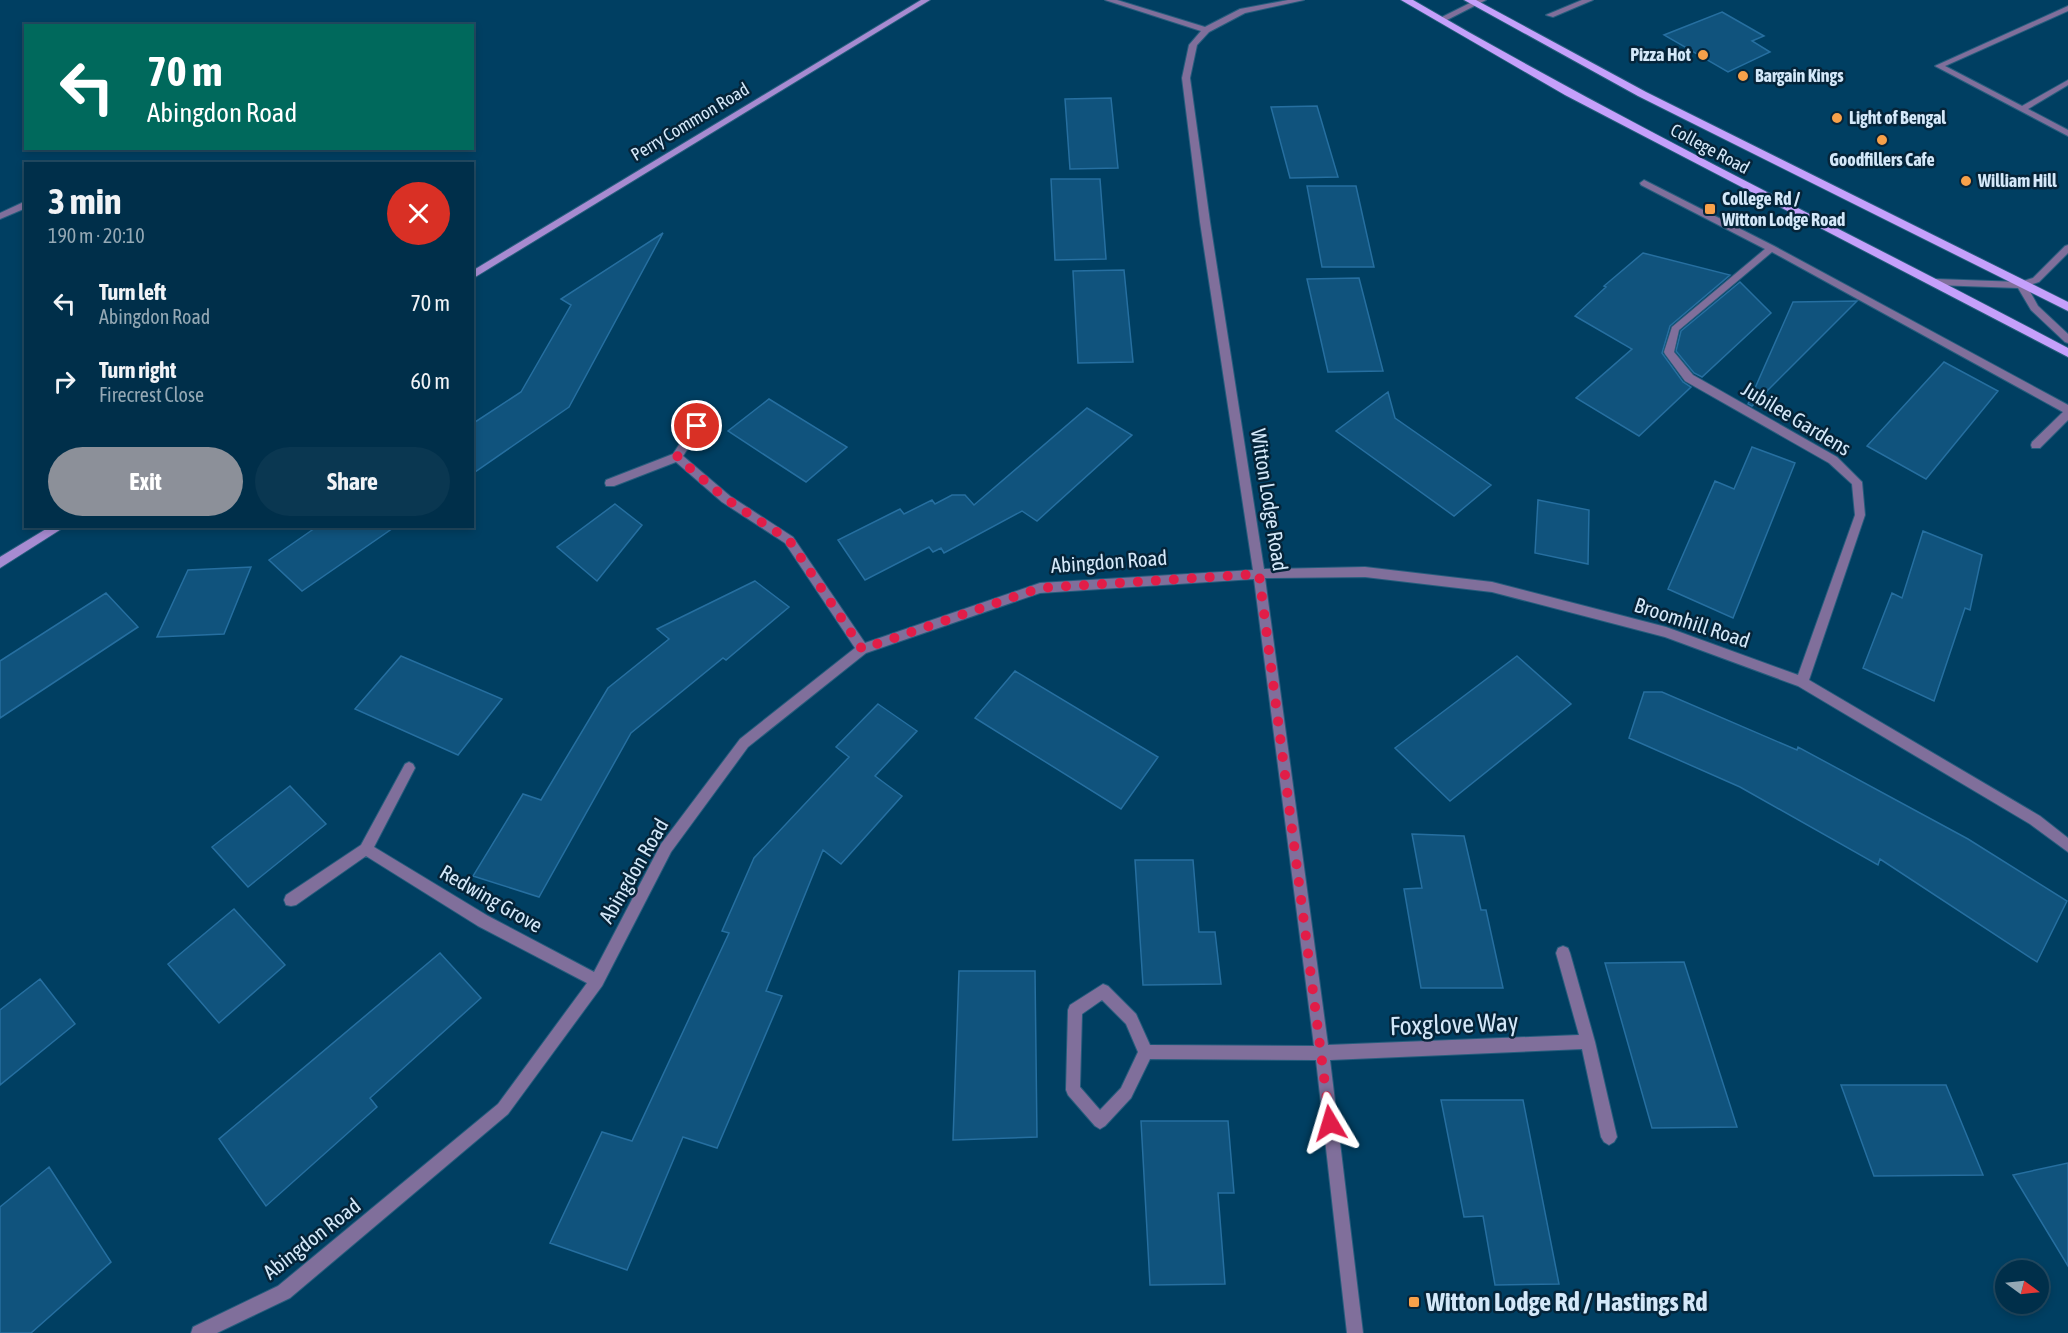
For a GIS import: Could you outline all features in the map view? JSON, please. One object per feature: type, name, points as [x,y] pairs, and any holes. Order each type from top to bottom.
[{"type":"main road","name":"College Road","points":[[1406,0],[1700,163],[1936,282],[2068,353]]},
{"type":"main road","name":"College Road","points":[[1475,1],[1642,94],[2068,307]]},
{"type":"street","name":"Perry Common Road","points":[[474,275],[926,0]]},
{"type":"street","points":[[1109,0],[1206,30],[1243,11],[1300,0]]},
{"type":"street","points":[[1550,15],[1589,0]]},
{"type":"street","points":[[1440,20],[1475,1]]},
{"type":"street","points":[[2068,8],[1939,66],[2068,133]]},
{"type":"street","name":"Witton Lodge Road","points":[[1206,30],[1193,45],[1186,78],[1204,222],[1259,574],[1322,1053],[1355,1333]]},
{"type":"street","points":[[2022,109],[2068,82]]},
{"type":"street","points":[[1644,183],[1771,248],[2068,412],[2036,445]]},
{"type":"street","points":[[0,216],[24,205]]},
{"type":"street","name":"Jubilee Gardens","points":[[1771,248],[1675,329],[1668,352],[1689,378],[1833,460],[1857,482],[1860,515],[1802,682]]},
{"type":"street","points":[[1936,282],[2021,285],[2036,280],[2068,248]]},
{"type":"street","points":[[2021,285],[2034,308],[2068,340]]},
{"type":"street","points":[[610,483],[677,457],[707,411]]},
{"type":"street","points":[[677,457],[726,499],[789,540],[862,649]]},
{"type":"street","points":[[0,563],[58,528]]},
{"type":"street","name":"Broomhill Road","points":[[1259,574],[1365,572],[1491,587],[1666,632],[1802,682],[2035,820],[2068,846]]},
{"type":"street","name":"Abingdon Road","points":[[199,1333],[284,1292],[503,1109],[597,981],[666,849],[744,742],[862,649],[1040,588],[1259,574]]},
{"type":"street","points":[[291,900],[366,849],[409,768]]},
{"type":"street","name":"Redwing Grove","points":[[366,849],[483,921],[597,981]]},
{"type":"street","points":[[1563,953],[1588,1042],[1609,1137]]},
{"type":"street","points":[[1103,991],[1131,1019],[1146,1052],[1126,1093],[1100,1121],[1072,1090],[1075,1010],[1103,991]]},
{"type":"street","name":"Foxglove Way","points":[[1322,1053],[1588,1042]]},
{"type":"street","points":[[1146,1052],[1322,1053]]},
{"type":"building","points":[[1722,12],[1764,36],[1752,41],[1770,52],[1728,72],[1664,35]]},
{"type":"building","points":[[1111,98],[1118,168],[1070,169],[1065,99]]},
{"type":"building","points":[[1317,106],[1338,177],[1290,178],[1271,107]]},
{"type":"building","points":[[1051,179],[1100,179],[1106,259],[1055,260]]},
{"type":"building","points":[[1307,186],[1356,186],[1374,267],[1322,267]]},
{"type":"building","points":[[663,233],[569,407],[474,473],[474,423],[521,392],[571,305],[561,299]]},
{"type":"building","points":[[1643,253],[1730,275],[1670,326],[1662,353],[1683,382],[1691,387],[1639,436],[1576,398],[1632,349],[1575,316],[1606,287],[1604,286]]},
{"type":"building","points":[[1124,270],[1133,362],[1078,363],[1073,271]]},
{"type":"building","points":[[1359,278],[1383,371],[1328,372],[1307,279]]},
{"type":"building","points":[[1740,282],[1771,313],[1702,377],[1694,373],[1676,351],[1681,331]]},
{"type":"building","points":[[1857,301],[1752,406],[1748,404],[1793,302]]},
{"type":"building","points":[[1944,362],[1998,391],[1926,479],[1867,446]]},
{"type":"building","points":[[1388,392],[1395,418],[1491,485],[1454,516],[1336,431]]},
{"type":"building","points":[[769,399],[847,447],[806,482],[728,431]]},
{"type":"building","points":[[1087,408],[1132,435],[1037,521],[1022,511],[944,553],[941,548],[933,552],[929,547],[865,580],[838,540],[900,509],[904,514],[932,500],[935,504],[952,495],[965,495],[974,505]]},
{"type":"building","points":[[1752,447],[1795,463],[1733,618],[1668,589],[1715,481],[1734,489]]},
{"type":"building","points":[[1538,500],[1589,510],[1588,564],[1535,553]]},
{"type":"building","points":[[615,504],[642,525],[597,581],[557,547]]},
{"type":"building","points":[[315,528],[393,528],[302,591],[269,560]]},
{"type":"building","points":[[1923,531],[1982,555],[1970,610],[1965,608],[1934,701],[1863,668],[1892,593],[1902,598]]},
{"type":"building","points":[[251,567],[224,634],[157,637],[188,570]]},
{"type":"building","points":[[755,581],[789,607],[726,660],[723,658],[631,733],[539,897],[473,876],[523,794],[541,800],[608,688],[669,639],[657,629]]},
{"type":"building","points":[[106,593],[138,627],[0,718],[0,661]]},
{"type":"building","points":[[401,656],[502,699],[458,755],[355,709]]},
{"type":"building","points":[[1517,656],[1571,704],[1450,801],[1395,748]]},
{"type":"building","points":[[1015,671],[1158,757],[1121,809],[975,718]]},
{"type":"building","points":[[1644,692],[1662,692],[1797,750],[1798,747],[1968,839],[2067,901],[2037,962],[1880,859],[1878,865],[1740,787],[1629,738]]},
{"type":"building","points":[[878,704],[917,731],[875,776],[902,796],[841,864],[823,850],[766,991],[782,996],[717,1148],[683,1137],[627,1270],[550,1243],[602,1132],[632,1141],[729,933],[722,931],[754,858],[849,757],[836,747]]},
{"type":"building","points":[[290,786],[326,824],[248,887],[212,847]]},
{"type":"building","points":[[1412,834],[1464,836],[1481,910],[1486,910],[1503,988],[1421,988],[1404,889],[1422,888]]},
{"type":"building","points":[[1135,860],[1193,860],[1199,932],[1215,932],[1221,984],[1143,985]]},
{"type":"building","points":[[234,909],[285,965],[219,1023],[168,964]]},
{"type":"building","points":[[440,953],[481,998],[370,1098],[377,1107],[266,1206],[219,1139]]},
{"type":"building","points":[[1684,962],[1737,1127],[1652,1128],[1605,963]]},
{"type":"building","points":[[959,971],[1035,971],[1037,1137],[953,1140]]},
{"type":"building","points":[[40,979],[75,1024],[0,1085],[0,1010]]},
{"type":"building","points":[[1841,1085],[1946,1085],[1983,1175],[1874,1176]]},
{"type":"building","points":[[1441,1100],[1523,1100],[1559,1284],[1495,1285],[1483,1216],[1464,1217]]},
{"type":"building","points":[[1141,1121],[1228,1121],[1234,1193],[1218,1193],[1225,1284],[1150,1285]]},
{"type":"building","points":[[2068,1163],[2068,1266],[2013,1175]]},
{"type":"building","points":[[49,1167],[111,1262],[31,1333],[0,1333],[0,1207]]},
{"type":"place","name":"Pizza Hot","points":[[1703,55]]},
{"type":"place","name":"Bargain Kings","points":[[1743,76]]},
{"type":"place","name":"Light of Bengal","points":[[1837,118]]},
{"type":"place","name":"Goodfillers Cafe","points":[[1882,140]]},
{"type":"place","name":"William Hill","points":[[1966,181]]},
{"type":"place","name":"College Rd / Witton Lodge Road","points":[[1710,209]]},
{"type":"place","name":"Witton Lodge Rd / Hastings Rd","points":[[1414,1302]]},
{"type":"route","points":[[697,426],[677,457],[726,499],[789,540],[862,649],[1040,588],[1259,574],[1330,1123]]}]
